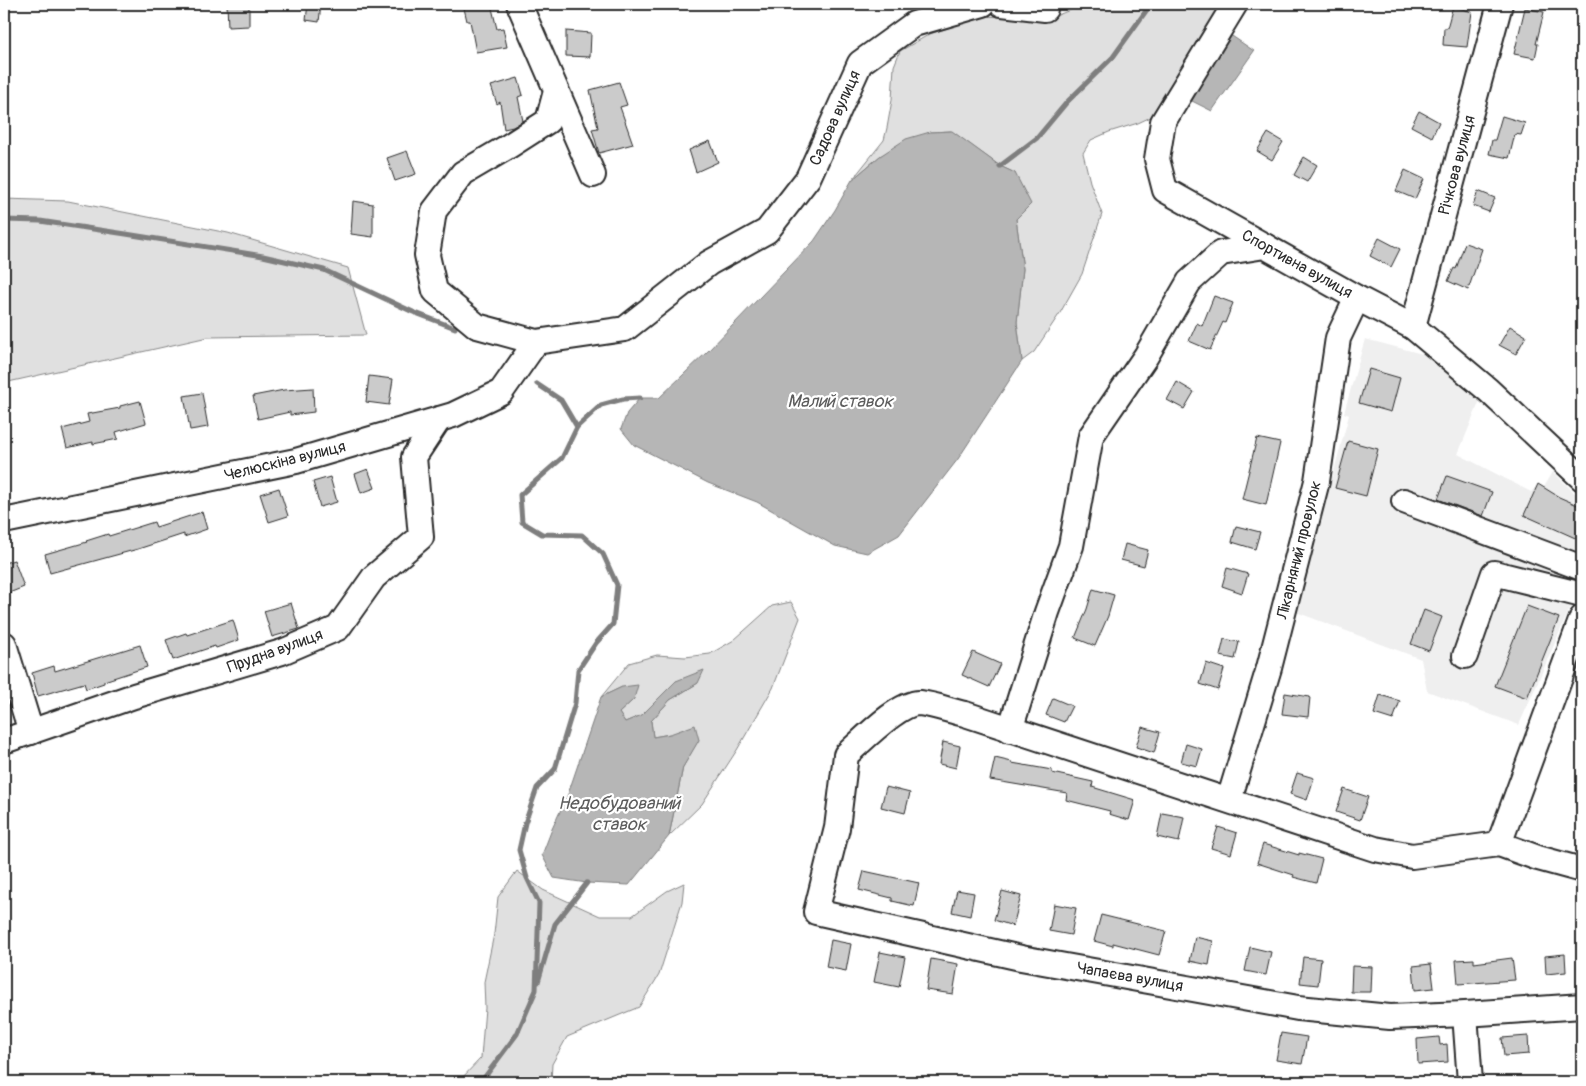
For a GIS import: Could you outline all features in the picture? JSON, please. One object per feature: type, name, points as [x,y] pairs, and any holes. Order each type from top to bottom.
[{"type":"street","points":[[519,4],[593,175]]},
{"type":"street","name":"Садова вулиця","points":[[536,342],[625,329],[709,263],[766,231],[808,178],[860,63],[914,24],[983,4]]},
{"type":"street","points":[[1002,4],[1048,5]]},
{"type":"street","name":"Спортивна вулиця","points":[[1235,4],[1163,122],[1157,159],[1165,190],[1357,298],[1413,327],[1488,390],[1582,478]]},
{"type":"street","name":"Річкова вулиця","points":[[1413,327],[1500,4]]},
{"type":"street","points":[[536,342],[477,326],[435,291],[427,255],[434,211],[463,173],[548,121],[556,91]]},
{"type":"street","points":[[1265,246],[1221,253],[1189,282],[1146,356],[1091,436],[1071,546],[1047,612],[1010,730],[1375,849],[1412,856],[1499,844],[1538,858],[1582,870]]},
{"type":"street","name":"Лікарняний провулок","points":[[1229,800],[1268,668],[1317,481],[1338,338],[1357,298]]},
{"type":"street","name":"Челюскіна вулиця","points":[[4,521],[296,461],[453,415],[501,392],[536,342]]},
{"type":"street","points":[[386,435],[414,457],[439,419]]},
{"type":"street","name":"Прудна вулиця","points":[[4,741],[134,696],[282,652],[338,628],[374,578],[421,537],[414,457]]},
{"type":"street","points":[[1404,501],[1582,568]]},
{"type":"street","points":[[1465,656],[1494,573],[1582,595]]},
{"type":"street","points":[[1499,844],[1582,618]]},
{"type":"street","points":[[4,644],[31,732]]},
{"type":"street","name":"Чапаєва вулиця","points":[[1010,730],[965,714],[920,703],[908,704],[880,724],[846,755],[837,828],[816,912],[1021,958],[1298,1008],[1390,1017],[1582,1006]]},
{"type":"street","points":[[1465,1014],[1470,1082]]},
{"type":"shaded area","points":[[1085,4],[1219,4],[1199,44],[1155,115],[1091,140],[1083,153],[1090,182],[1102,214],[1082,274],[1060,313],[1034,352],[1022,361],[1017,322],[1023,269],[1016,219],[1015,173],[1000,166],[951,131],[930,132],[880,156],[852,180],[884,140],[892,100],[894,66],[900,51],[930,34],[983,16],[1048,19]]},
{"type":"shaded area","points":[[4,199],[68,201],[228,233],[348,268],[366,335],[208,337],[4,383]]},
{"type":"shaded area","points":[[1365,339],[1434,357],[1481,398],[1458,454],[1531,492],[1538,484],[1544,487],[1553,472],[1582,500],[1582,581],[1519,725],[1427,691],[1421,659],[1296,612],[1349,415],[1344,413]]},
{"type":"shaded area","points":[[791,602],[800,618],[773,688],[737,750],[702,804],[669,836],[683,767],[699,739],[670,734],[653,737],[651,721],[670,700],[698,683],[676,681],[642,715],[625,722],[619,713],[634,699],[622,687],[601,697],[629,663],[657,655],[685,657],[710,654],[734,640],[772,606]]},
{"type":"shaded area","points":[[517,871],[543,890],[600,916],[632,916],[667,891],[684,883],[682,902],[659,975],[639,1007],[567,1037],[552,1064],[551,1082],[461,1082],[461,1079],[481,1058],[485,1008],[484,982],[494,934],[498,897]]},
{"type":"water","points":[[1229,34],[1254,51],[1212,111],[1186,98]]},
{"type":"water","name":"Малий ставок","points":[[952,131],[1000,166],[1015,173],[1031,204],[1016,219],[1023,269],[1017,322],[1022,361],[958,459],[899,535],[867,553],[835,546],[757,502],[708,483],[634,445],[621,429],[627,413],[640,398],[659,398],[707,352],[814,241],[852,180],[880,156],[906,139],[930,132]]},
{"type":"water","name":"Недобудований ставок","points":[[704,670],[698,683],[670,700],[651,721],[653,737],[670,734],[695,725],[699,740],[683,767],[669,836],[629,885],[587,883],[554,878],[542,855],[568,794],[601,697],[622,687],[638,685],[634,699],[619,713],[625,722],[642,715],[676,681]]},
{"type":"building","points":[[227,4],[249,4],[249,26],[228,27]]},
{"type":"building","points":[[308,4],[321,4],[319,22],[306,20]]},
{"type":"building","points":[[463,4],[491,4],[497,29],[503,28],[507,47],[476,52],[470,21],[467,21]]},
{"type":"building","points":[[1453,6],[1472,12],[1467,47],[1443,45],[1444,28],[1447,28]]},
{"type":"building","points":[[1525,8],[1544,12],[1536,44],[1538,44],[1535,58],[1514,54]]},
{"type":"building","points":[[566,31],[591,33],[590,57],[566,56]]},
{"type":"building","points":[[518,78],[523,95],[518,97],[523,121],[513,127],[504,129],[500,102],[497,104],[491,86]]},
{"type":"building","points":[[619,82],[627,105],[620,107],[633,144],[599,153],[592,129],[598,128],[590,90]]},
{"type":"building","points":[[1419,111],[1439,122],[1432,137],[1411,126]]},
{"type":"building","points":[[1502,116],[1525,123],[1521,135],[1515,134],[1509,158],[1489,154],[1492,140],[1495,140]]},
{"type":"building","points":[[1268,133],[1283,142],[1272,160],[1257,151]]},
{"type":"building","points":[[710,141],[718,162],[696,172],[689,150]]},
{"type":"building","points":[[407,151],[416,174],[395,181],[387,158]]},
{"type":"building","points":[[1304,157],[1317,165],[1307,182],[1294,175]]},
{"type":"building","points":[[1405,170],[1424,179],[1415,199],[1396,191]]},
{"type":"building","points":[[1478,191],[1495,198],[1489,212],[1473,206]]},
{"type":"building","points":[[353,201],[373,204],[373,237],[351,234]]},
{"type":"building","points":[[1379,238],[1400,249],[1391,267],[1370,256]]},
{"type":"building","points":[[1465,243],[1482,249],[1468,290],[1448,281],[1454,268],[1456,269]]},
{"type":"building","points":[[1214,296],[1233,303],[1225,323],[1223,322],[1210,350],[1189,341],[1197,323],[1202,326]]},
{"type":"building","points":[[1510,326],[1526,336],[1516,354],[1499,345]]},
{"type":"building","points":[[1369,369],[1400,378],[1391,412],[1359,403]]},
{"type":"building","points":[[369,376],[393,379],[389,405],[366,402]]},
{"type":"building","points":[[1177,382],[1194,392],[1184,409],[1167,400]]},
{"type":"building","points":[[313,388],[314,412],[290,415],[290,412],[258,419],[253,396],[284,390]]},
{"type":"building","points":[[202,393],[208,427],[190,430],[184,396]]},
{"type":"building","points":[[140,401],[146,423],[116,432],[118,439],[67,448],[62,429],[89,422],[87,414],[120,408],[120,406]]},
{"type":"building","points":[[1257,438],[1280,443],[1266,505],[1242,499]]},
{"type":"building","points":[[1348,441],[1378,449],[1366,496],[1335,488]]},
{"type":"building","points":[[368,469],[375,488],[361,493],[355,474]]},
{"type":"building","points":[[1447,476],[1492,492],[1483,516],[1438,499]]},
{"type":"building","points":[[330,477],[337,502],[320,507],[313,482]]},
{"type":"building","points":[[1538,484],[1559,497],[1582,507],[1582,541],[1524,515]]},
{"type":"building","points":[[279,488],[288,516],[269,522],[260,494]]},
{"type":"building","points":[[202,512],[207,529],[50,573],[45,554],[108,534],[109,536],[154,522],[156,527]]},
{"type":"building","points":[[1236,526],[1260,532],[1255,549],[1232,542]]},
{"type":"building","points":[[1125,544],[1148,550],[1144,566],[1121,560]]},
{"type":"building","points":[[14,560],[24,587],[4,595],[4,563]]},
{"type":"building","points":[[1227,568],[1248,574],[1242,593],[1222,586]]},
{"type":"building","points":[[1093,589],[1114,595],[1108,616],[1095,646],[1075,638]]},
{"type":"building","points":[[291,603],[299,629],[272,637],[264,611]]},
{"type":"building","points":[[1527,606],[1559,618],[1527,698],[1495,686]]},
{"type":"building","points":[[1424,610],[1442,617],[1429,651],[1411,644]]},
{"type":"building","points":[[233,620],[239,640],[173,660],[166,640]]},
{"type":"building","points":[[1224,639],[1239,642],[1235,659],[1220,656]]},
{"type":"building","points":[[140,645],[147,667],[86,689],[84,683],[38,696],[32,673],[54,666],[55,671]]},
{"type":"building","points":[[973,652],[1000,664],[989,687],[962,675]]},
{"type":"building","points":[[1206,663],[1224,669],[1218,690],[1200,684]]},
{"type":"building","points":[[1285,693],[1310,697],[1308,717],[1282,714]]},
{"type":"building","points":[[1380,695],[1400,701],[1393,720],[1374,714]]},
{"type":"building","points":[[1053,698],[1072,706],[1064,722],[1046,715]]},
{"type":"building","points":[[1142,727],[1160,732],[1154,753],[1136,747]]},
{"type":"building","points":[[943,742],[960,746],[956,768],[939,764]]},
{"type":"building","points":[[1186,744],[1202,749],[1197,766],[1181,762]]},
{"type":"building","points":[[995,758],[1052,770],[1052,773],[1093,782],[1092,787],[1135,800],[1129,820],[1109,814],[1110,811],[1066,800],[1067,793],[990,780]]},
{"type":"building","points":[[1297,773],[1314,778],[1307,800],[1290,794]]},
{"type":"building","points":[[886,787],[910,793],[905,813],[881,807]]},
{"type":"building","points":[[1344,789],[1368,797],[1360,820],[1336,812]]},
{"type":"building","points":[[1162,813],[1184,817],[1179,842],[1157,837]]},
{"type":"building","points":[[1218,827],[1237,833],[1231,854],[1211,848]]},
{"type":"building","points":[[1263,844],[1299,855],[1299,853],[1322,859],[1316,883],[1293,877],[1294,875],[1257,863]]},
{"type":"building","points":[[864,871],[919,883],[914,906],[892,901],[892,898],[859,890]]},
{"type":"building","points":[[957,890],[974,893],[970,916],[952,912]]},
{"type":"building","points":[[1002,891],[1021,896],[1013,926],[994,920]]},
{"type":"building","points":[[1054,904],[1076,908],[1071,935],[1049,931]]},
{"type":"building","points":[[1101,915],[1166,931],[1159,955],[1113,943],[1113,946],[1094,941]]},
{"type":"building","points":[[1195,937],[1213,941],[1209,965],[1190,961]]},
{"type":"building","points":[[831,940],[851,944],[846,971],[826,967]]},
{"type":"building","points":[[1250,947],[1271,952],[1266,975],[1245,971]]},
{"type":"building","points":[[880,952],[905,957],[899,987],[874,982]]},
{"type":"building","points":[[1565,954],[1566,972],[1546,974],[1545,956]]},
{"type":"building","points":[[1303,957],[1321,959],[1318,985],[1300,983]]},
{"type":"building","points":[[1512,958],[1515,980],[1458,984],[1456,960],[1474,959],[1474,963]]},
{"type":"building","points":[[931,959],[958,964],[953,994],[926,990]]},
{"type":"building","points":[[1431,964],[1434,988],[1415,990],[1413,966]]},
{"type":"building","points":[[1352,966],[1372,967],[1371,992],[1351,992]]},
{"type":"building","points":[[1281,1033],[1307,1037],[1302,1064],[1276,1060]]},
{"type":"building","points":[[1528,1036],[1529,1054],[1504,1056],[1502,1038]]},
{"type":"building","points":[[1439,1037],[1440,1045],[1447,1044],[1448,1062],[1418,1064],[1417,1039]]},
{"type":"waterway","points":[[1000,166],[1037,138],[1067,102],[1113,57],[1151,4]]},
{"type":"waterway","points":[[4,220],[40,221],[126,234],[263,256],[324,270],[413,312],[455,328]]},
{"type":"waterway","points":[[537,384],[561,400],[577,427]]},
{"type":"waterway","points":[[481,1082],[517,1034],[536,990],[539,903],[527,878],[519,850],[525,823],[537,788],[555,769],[575,703],[578,670],[596,643],[613,624],[617,585],[603,554],[582,535],[542,534],[522,522],[520,495],[562,458],[577,427],[601,405],[623,399],[640,398]]},
{"type":"waterway","points":[[538,982],[555,924],[587,883]]}]
